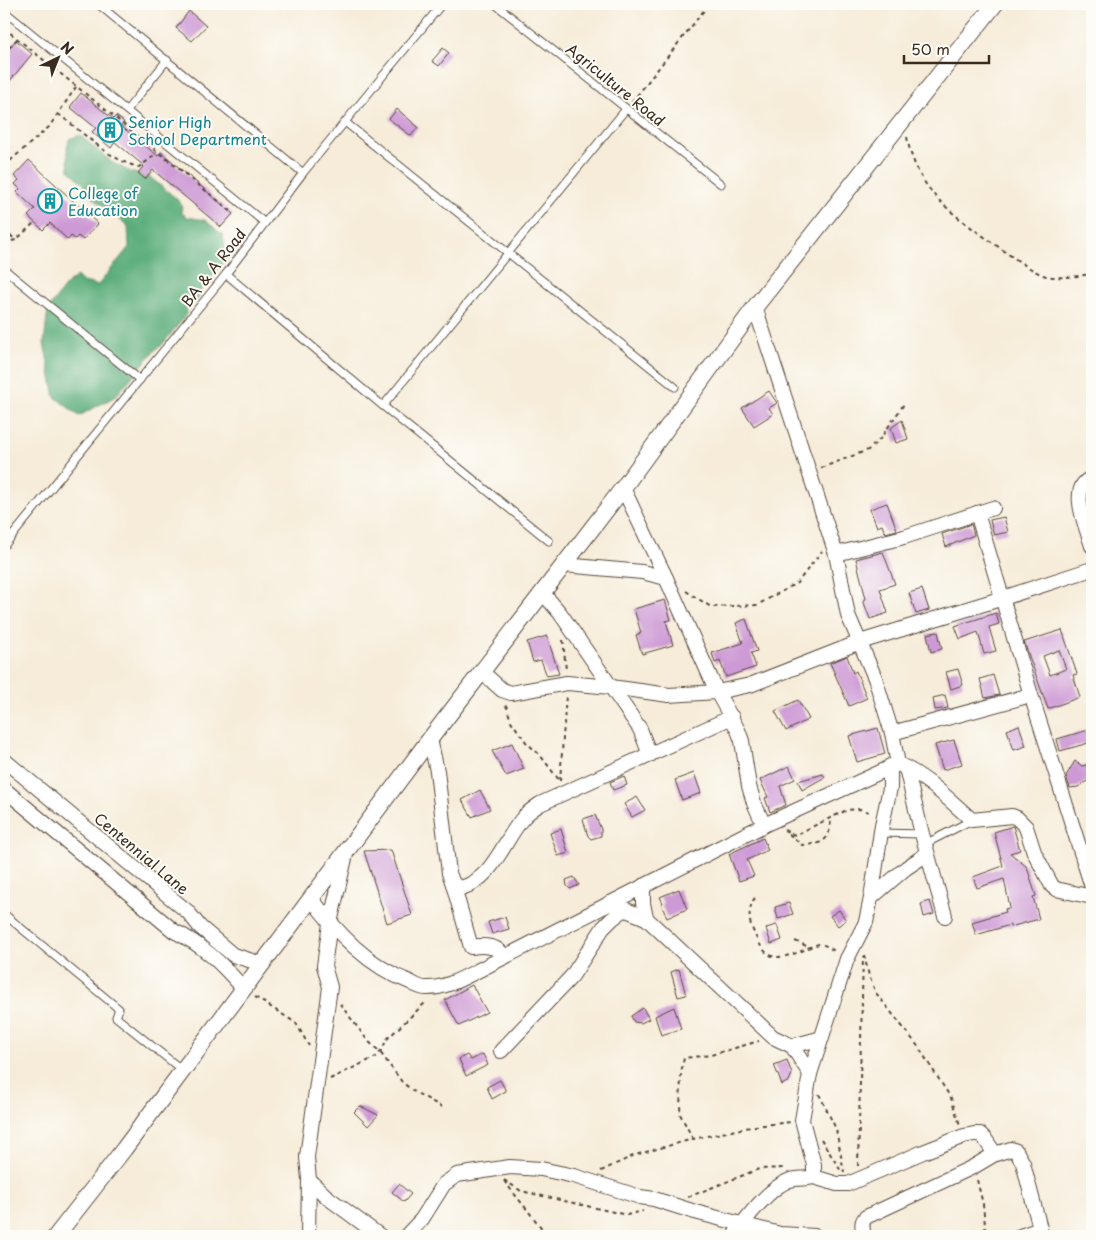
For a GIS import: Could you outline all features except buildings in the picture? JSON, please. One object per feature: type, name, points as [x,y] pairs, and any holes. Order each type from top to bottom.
[{"type":"street","points":[[56,1236],[124,1149],[430,739],[623,488],[755,307],[995,4]]},
{"type":"street","points":[[755,307],[836,554],[848,615],[875,678],[892,733],[898,766],[945,916]]},
{"type":"street","points":[[1092,478],[1084,482],[1080,488],[1079,498],[1092,546]]},
{"type":"street","points":[[623,488],[717,692],[732,718],[742,741],[749,786],[754,803],[769,822]]},
{"type":"street","points":[[836,554],[904,537],[993,508]]},
{"type":"street","points":[[977,513],[1031,695],[1092,887]]},
{"type":"street","points":[[564,565],[642,572],[666,578]]},
{"type":"street","points":[[482,672],[502,690],[511,693],[567,684],[611,687],[669,695],[717,692],[750,685],[860,642],[1092,569]]},
{"type":"street","points":[[542,592],[560,613],[640,730],[650,755]]},
{"type":"street","points":[[892,733],[1031,695]]},
{"type":"street","points":[[452,884],[461,888],[476,882],[487,871],[522,820],[540,804],[732,718]]},
{"type":"street","points":[[430,739],[437,771],[449,873],[471,947],[485,945],[494,948],[503,954],[504,957]]},
{"type":"street","name":"Centennial Lane","points":[[4,760],[188,912],[200,927],[233,955],[262,964]]},
{"type":"street","points":[[312,898],[330,923],[369,960],[403,980],[426,989],[455,982],[769,822],[898,766]]},
{"type":"street","points":[[814,1177],[815,1171],[802,1120],[810,1074],[847,959],[866,922],[872,898],[890,788],[898,766]]},
{"type":"street","points":[[898,766],[940,790],[972,820],[1012,816],[1017,818],[1026,827],[1034,852],[1052,886],[1056,889],[1092,898]]},
{"type":"street","points":[[4,789],[174,931],[192,939],[224,966],[243,988]]},
{"type":"street","points":[[42,821],[57,803]]},
{"type":"street","points":[[872,898],[906,868],[924,844]]},
{"type":"street","points":[[308,1236],[309,1180],[307,1157],[330,987],[324,966],[330,923],[346,853]]},
{"type":"street","points":[[120,886],[134,867]]},
{"type":"street","points":[[643,886],[643,903],[646,918]]},
{"type":"street","points":[[610,903],[646,918],[773,1037],[792,1046],[810,1074]]},
{"type":"street","points":[[500,1051],[572,976],[603,928],[624,909]]},
{"type":"street","points":[[174,931],[188,912]]},
{"type":"street","points":[[205,950],[214,939]]},
{"type":"street","points":[[224,966],[233,955]]},
{"type":"street","points":[[792,1046],[822,1038]]},
{"type":"street","points":[[734,1236],[742,1224],[770,1193],[781,1184],[791,1180],[814,1177],[837,1184],[852,1183],[894,1163],[964,1136],[974,1134],[980,1134],[995,1154]]},
{"type":"street","points":[[864,1236],[862,1224],[866,1216],[973,1167],[995,1154],[1011,1149],[1020,1156],[1041,1232],[1020,1236]]},
{"type":"street","points":[[406,1236],[422,1219],[444,1184],[456,1175],[510,1167],[541,1168],[574,1176],[640,1198],[654,1199],[695,1212],[780,1234],[815,1236]]},
{"type":"street","points":[[309,1180],[327,1197],[380,1236]]},
{"type":"lane","points":[[98,4],[303,173]]},
{"type":"lane","name":"BA & A Road","points":[[4,546],[226,274],[303,173],[442,4]]},
{"type":"lane","name":"Agriculture Road","points":[[495,4],[721,184]]},
{"type":"lane","points":[[4,10],[265,223]]},
{"type":"lane","points":[[127,110],[167,60]]},
{"type":"lane","points":[[383,406],[626,110]]},
{"type":"lane","points":[[345,122],[675,387]]},
{"type":"lane","points":[[4,268],[140,380]]},
{"type":"lane","points":[[226,274],[383,406],[549,541]]},
{"type":"lane","points":[[882,833],[924,844],[972,820]]},
{"type":"lane","points":[[4,914],[119,1010],[116,1017],[182,1070]]},
{"type":"path","points":[[626,110],[709,4]]},
{"type":"path","points":[[4,28],[230,211]]},
{"type":"path","points":[[4,54],[17,39]]},
{"type":"path","points":[[4,166],[49,128],[76,87]]},
{"type":"path","points":[[58,114],[98,145],[131,165],[139,167],[156,152]]},
{"type":"path","points":[[904,118],[910,156],[926,185],[946,208],[1014,258],[1045,276],[1073,277],[1092,274]]},
{"type":"path","points":[[98,145],[102,140]]},
{"type":"path","points":[[4,244],[16,240],[35,222]]},
{"type":"path","points":[[4,230],[16,240]]},
{"type":"path","points":[[809,472],[868,450],[880,439],[904,404]]},
{"type":"path","points":[[666,578],[711,607],[756,605],[797,583],[831,539]]},
{"type":"path","points":[[502,690],[511,721],[526,742],[540,755],[560,781],[562,794]]},
{"type":"path","points":[[769,822],[795,835],[847,810],[860,809],[884,818]]},
{"type":"path","points":[[787,832],[802,845],[817,844],[826,839],[830,830],[831,818]]},
{"type":"path","points":[[755,898],[751,903],[750,924],[759,946],[771,956],[786,958],[818,944],[826,946],[847,959]]},
{"type":"path","points":[[795,941],[810,947]]},
{"type":"path","points":[[852,1183],[863,952],[869,976],[876,993],[917,1044],[951,1098],[964,1136]]},
{"type":"path","points":[[330,987],[341,1007],[368,1041],[380,1052],[402,1082],[413,1092],[442,1107]]},
{"type":"path","points":[[243,988],[296,1023],[309,1044],[310,1052]]},
{"type":"path","points":[[317,1085],[378,1056],[388,1038],[427,1002],[426,989]]},
{"type":"path","points":[[693,1140],[680,1114],[684,1058],[711,1055],[773,1037]]},
{"type":"path","points":[[810,1074],[836,1129],[841,1163],[852,1183]]},
{"type":"path","points":[[599,1172],[635,1156],[693,1140],[755,1126],[802,1120]]},
{"type":"path","points":[[819,1137],[852,1183]]},
{"type":"path","points":[[973,1167],[984,1204],[986,1236]]},
{"type":"green space","points":[[80,135],[113,163],[131,172],[151,178],[176,198],[182,206],[181,212],[187,217],[205,220],[223,235],[227,258],[200,291],[199,298],[194,303],[188,301],[186,305],[187,314],[116,396],[79,416],[55,397],[44,343],[48,309],[67,284],[77,276],[83,282],[98,285],[129,247],[128,226],[90,196],[84,184],[69,170],[67,148],[69,139]]},
{"type":"place","name":"Senior High School Department","points":[[110,130]]},
{"type":"place","name":"College of Education","points":[[50,201]]}]
